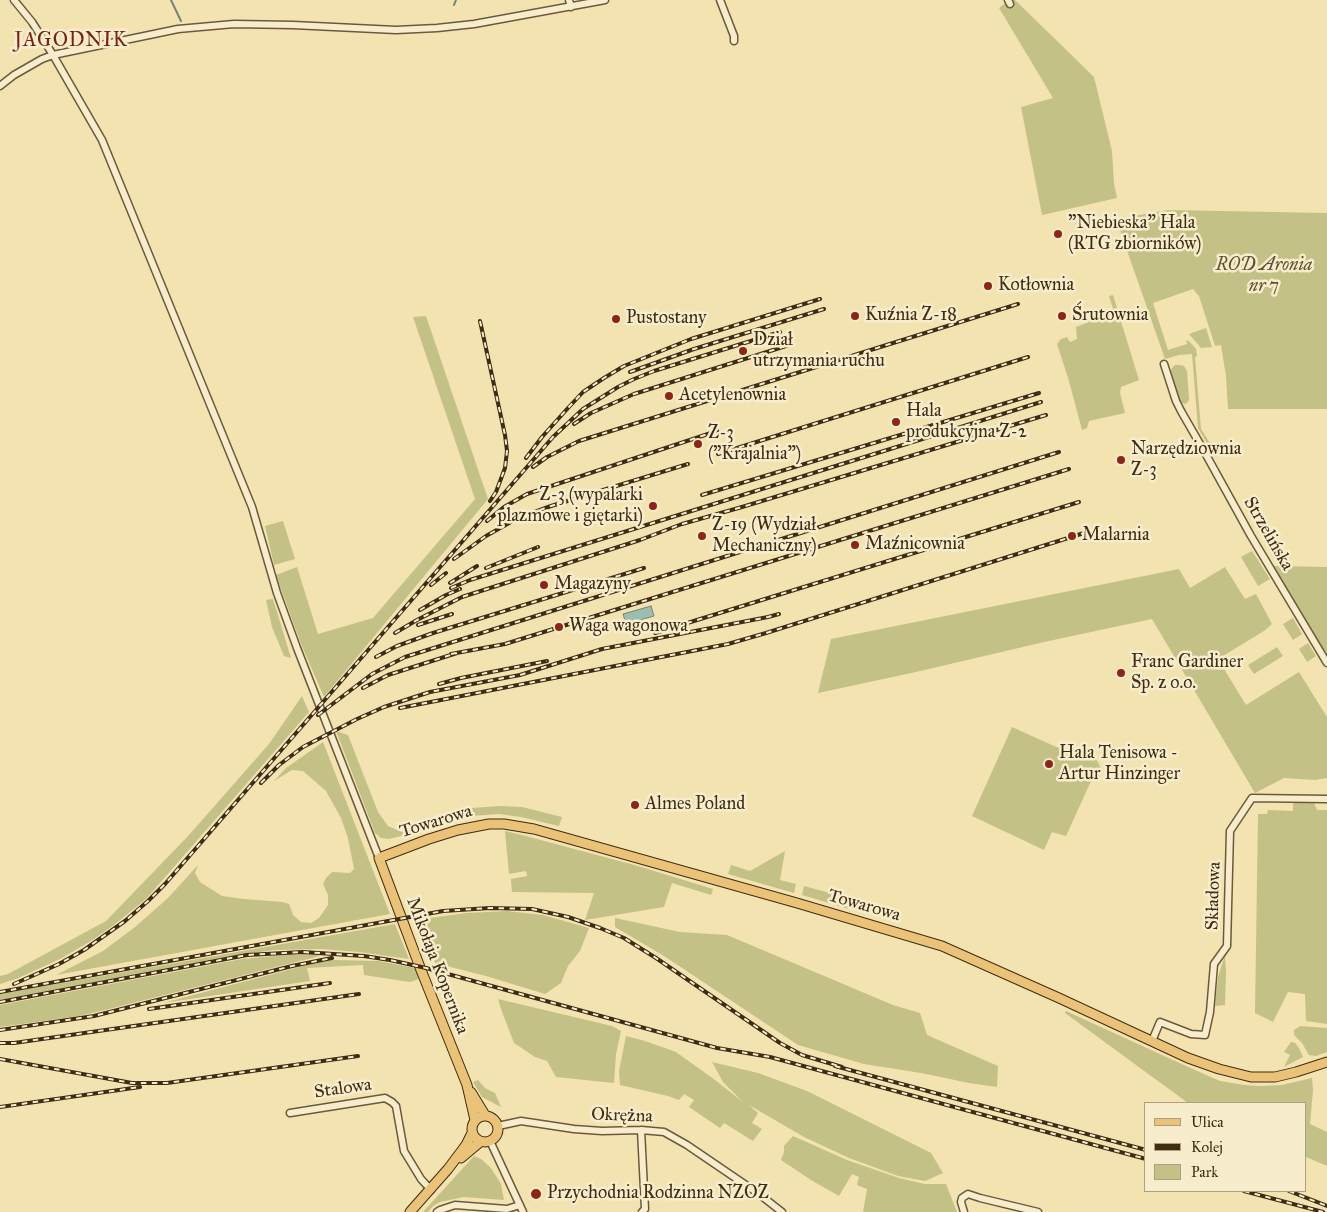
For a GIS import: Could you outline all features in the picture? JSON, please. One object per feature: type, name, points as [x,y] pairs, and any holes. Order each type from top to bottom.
[{"type":"main road","name":"Towarowa","points":[[379,858],[429,839],[481,824],[504,824],[534,829],[942,946],[1188,1058],[1219,1069],[1251,1077],[1275,1076],[1296,1072],[1327,1062]]},
{"type":"main road","name":"Mikołaja Kopernika","points":[[379,858],[410,943],[467,1086],[475,1120]]},
{"type":"main road","name":"Mikołaja Kopernika","points":[[467,1086],[485,1115]]},
{"type":"main road","points":[[410,1212],[431,1190],[467,1144],[475,1120],[485,1115],[493,1118],[498,1126],[497,1135],[490,1141],[480,1142],[474,1138],[472,1133]]},
{"type":"main road","points":[[448,1169],[480,1142]]},
{"type":"street","points":[[14,0],[32,22],[54,55],[102,140],[252,507],[277,593],[379,858]]},
{"type":"street","points":[[569,0],[572,7]]},
{"type":"street","points":[[0,86],[22,70],[54,55],[176,29],[223,24],[293,24],[396,30],[437,28],[474,24],[605,0]]},
{"type":"street","points":[[720,0],[734,36],[734,41]]},
{"type":"street","name":"Strzelińska","points":[[1164,364],[1181,411],[1251,536],[1327,663]]},
{"type":"street","name":"Składowa","points":[[1152,1041],[1160,1022],[1191,1034],[1205,1035],[1210,1012],[1214,964],[1227,946],[1230,831],[1252,798],[1327,799]]},
{"type":"street","name":"Stalowa","points":[[290,1112],[385,1098],[396,1106],[404,1151],[421,1179],[431,1190]]},
{"type":"street","name":"Okrężna","points":[[498,1126],[521,1121],[593,1131],[641,1130],[664,1132],[687,1145],[782,1212]]},
{"type":"street","points":[[641,1130],[646,1211]]},
{"type":"street","points":[[490,1141],[523,1212]]},
{"type":"street","points":[[964,1212],[960,1202],[968,1194],[1038,1212]]},
{"type":"street","points":[[439,1211],[455,1205],[508,1209],[520,1205]]},
{"type":"green space","points":[[1009,0],[1015,0],[1094,77],[1112,151],[1114,184],[1117,198],[1042,215],[1021,107],[1053,98],[999,8]]},
{"type":"green space","name":"ROD Aronia nr 7","points":[[1168,210],[1327,213],[1327,409],[1228,409],[1226,376],[1221,345],[1215,346],[1199,296],[1193,289],[1153,303],[1168,350],[1187,344],[1186,340],[1196,349],[1201,429],[1218,456],[1215,457],[1198,428],[1192,354],[1165,359],[1116,219]]},
{"type":"green space","points":[[1113,295],[1139,380],[1121,387],[1120,393],[1125,413],[1089,421],[1087,428],[1082,430],[1057,344],[1061,339],[1067,337],[1070,342],[1077,339],[1076,327],[1114,312],[1109,296]]},
{"type":"green space","points":[[426,316],[488,499],[324,697],[301,644],[276,575],[297,567],[318,634],[373,618],[475,499],[413,317]]},
{"type":"green space","points":[[1206,328],[1212,347],[1201,348],[1189,334]]},
{"type":"green space","points":[[1175,365],[1184,366],[1187,371],[1189,399],[1185,404],[1180,400],[1170,372]]},
{"type":"green space","points":[[283,521],[295,559],[274,565],[265,526]]},
{"type":"green space","points":[[1252,551],[1270,579],[1258,586],[1241,557]]},
{"type":"green space","points":[[1273,566],[1327,567],[1327,655]]},
{"type":"green space","points":[[1225,567],[1245,599],[1256,594],[1272,624],[1264,631],[1218,659],[1246,705],[1299,672],[1327,717],[1327,778],[1315,780],[1284,778],[1255,793],[1152,619],[818,693],[831,639],[1179,569],[1190,588]]},
{"type":"green space","points":[[273,599],[291,658],[284,656],[272,627],[266,600]]},
{"type":"green space","points":[[1293,618],[1302,634],[1293,640],[1283,624]]},
{"type":"green space","points":[[1308,643],[1316,656],[1307,662],[1299,649]]},
{"type":"green space","points":[[1277,647],[1283,656],[1254,674],[1248,665]]},
{"type":"green space","points":[[302,696],[309,712],[146,899],[91,941],[60,959],[16,979],[0,984],[0,976],[8,974],[106,921],[189,835],[269,744]]},
{"type":"green space","points":[[1012,727],[1085,760],[1096,759],[1102,770],[1092,779],[1066,836],[1052,832],[1044,850],[972,816]]},
{"type":"green space","points":[[336,731],[348,735],[378,812],[388,826],[404,833],[444,816],[472,808],[500,806],[522,807],[562,817],[559,826],[499,814],[471,816],[389,839],[381,838],[375,833]]},
{"type":"green space","points":[[323,742],[390,914],[56,975],[103,951],[135,927],[168,898],[198,865],[195,873],[200,882],[222,896],[289,904],[293,915],[301,922],[311,923],[319,918],[328,905],[328,895],[323,884],[326,878],[332,872],[350,873],[354,869],[348,838],[341,818],[326,791],[303,771],[292,770],[274,781],[286,768]]},
{"type":"green space","points":[[1293,801],[1314,802],[1317,810],[1327,810],[1327,1024],[1306,1021],[1305,994],[1288,992],[1273,1022],[1255,1013],[1258,814],[1267,814],[1268,810],[1293,811]]},
{"type":"green space","points":[[505,831],[638,866],[713,889],[711,895],[672,883],[664,907],[585,920],[594,893],[512,892],[511,879],[527,876],[526,871],[509,874]]},
{"type":"green space","points":[[785,851],[780,880],[796,884],[794,893],[728,874],[731,865],[750,871]]},
{"type":"green space","points":[[804,886],[852,899],[849,909],[802,895]]},
{"type":"green space","points":[[507,911],[543,915],[589,928],[580,951],[568,966],[561,983],[545,994],[435,963],[423,919],[466,913]]},
{"type":"green space","points":[[615,918],[680,932],[727,935],[893,1005],[920,1013],[927,1035],[998,1066],[997,1087],[864,1064],[798,1045],[664,956],[615,927]]},
{"type":"green space","points":[[395,924],[409,959],[321,949],[274,950],[226,957],[0,1000],[0,994]]},
{"type":"green space","points":[[314,954],[320,956],[101,1011],[0,1027],[0,1005],[242,959]]},
{"type":"green space","points":[[1225,955],[1225,1005],[1215,1006],[1218,977]]},
{"type":"green space","points":[[332,960],[379,961],[415,968],[419,979],[410,982],[364,975],[363,965],[307,968],[310,981],[163,1003],[307,965]]},
{"type":"green space","points":[[498,999],[612,1026],[621,1031],[616,1054],[614,1083],[556,1077],[547,1061],[535,1057],[514,1043]]},
{"type":"green space","points":[[1066,1011],[1220,1081],[1260,1086],[1282,1085],[1312,1078],[1313,1090],[1310,1124],[1327,1132],[1327,1166],[1307,1157],[1307,1102],[1187,1102],[1065,1013]]},
{"type":"green space","points":[[1300,1026],[1327,1028],[1327,1052],[1316,1056],[1309,1055],[1302,1043],[1294,1035],[1294,1030]]},
{"type":"green space","points":[[626,1036],[676,1052],[743,1102],[723,1082],[712,1062],[758,1073],[807,1091],[931,1153],[943,1173],[925,1181],[898,1176],[849,1158],[804,1137],[749,1105],[758,1113],[752,1123],[762,1129],[753,1141],[724,1123],[720,1128],[689,1107],[694,1100],[684,1094],[679,1100],[620,1085],[619,1071]]},
{"type":"green space","points":[[1291,1042],[1295,1043],[1299,1048],[1303,1057],[1284,1067],[1290,1055],[1284,1052]]},
{"type":"green space","points":[[478,1080],[485,1088],[495,1093],[501,1107],[482,1097],[473,1082]]},
{"type":"green space","points":[[793,1136],[847,1160],[899,1178],[925,1184],[946,1184],[957,1212],[863,1212],[867,1189],[857,1185],[859,1177],[852,1174],[839,1196],[781,1160],[784,1146]]},
{"type":"green space","points":[[474,1156],[481,1159],[491,1168],[501,1184],[504,1200],[464,1197],[440,1202],[428,1212],[423,1212]]},
{"type":"shaded area","points":[[651,606],[654,616],[626,624],[623,614]]},
{"type":"waterway","points":[[171,0],[181,21]]},
{"type":"waterway","points":[[454,5],[456,0]]},
{"type":"railway","points":[[526,458],[542,437],[583,392],[624,366],[691,339],[820,299]]},
{"type":"railway","points":[[533,467],[547,457],[579,441],[1018,304]]},
{"type":"railway","points":[[630,372],[694,349],[824,309]]},
{"type":"railway","points":[[480,321],[507,451],[505,468],[496,492],[490,501]]},
{"type":"railway","points":[[14,984],[59,964],[84,950],[125,921],[165,884],[553,437],[583,409],[618,387],[654,371],[780,332]]},
{"type":"railway","points":[[574,424],[591,413],[634,394],[789,345]]},
{"type":"railway","points":[[718,454],[1028,357]]},
{"type":"railway","points":[[702,495],[1039,393]]},
{"type":"railway","points":[[451,588],[470,580],[1041,402]]},
{"type":"railway","points":[[395,633],[462,597],[640,540],[682,524],[1046,415]]},
{"type":"railway","points":[[487,521],[504,507],[527,494],[717,431]]},
{"type":"railway","points":[[318,715],[372,674],[405,657],[1059,452]]},
{"type":"railway","points":[[454,559],[486,536],[518,518],[688,464]]},
{"type":"railway","points":[[451,654],[505,644],[1069,469]]},
{"type":"railway","points":[[655,633],[1079,502]]},
{"type":"railway","points":[[400,708],[728,644],[1084,533]]},
{"type":"railway","points":[[486,568],[538,547]]},
{"type":"railway","points":[[450,583],[477,566]]},
{"type":"railway","points":[[376,657],[397,646],[433,633],[644,568]]},
{"type":"railway","points":[[431,585],[446,573]]},
{"type":"railway","points":[[420,610],[460,589]]},
{"type":"railway","points":[[418,625],[452,614]]},
{"type":"railway","points":[[261,783],[279,765],[303,747],[384,707],[430,692],[520,675],[602,649],[779,614]]},
{"type":"railway","points":[[363,688],[388,675],[457,653]]},
{"type":"railway","points":[[439,684],[547,661]]},
{"type":"railway","points":[[0,992],[443,911],[490,908],[532,909],[568,917],[624,938],[780,1043],[802,1055],[842,1067]]},
{"type":"railway","points":[[0,1002],[247,955],[303,952],[364,956],[426,968],[717,1048],[770,1057],[1144,1158]]},
{"type":"railway","points":[[0,1030],[94,1016],[292,966],[332,958]]},
{"type":"railway","points":[[149,1009],[330,983]]},
{"type":"railway","points":[[0,1043],[14,1043],[359,994]]},
{"type":"railway","points":[[0,1059],[132,1083],[167,1083],[358,1056]]},
{"type":"railway","points":[[835,1066],[1144,1149]]},
{"type":"railway","points":[[0,1107],[140,1087]]},
{"type":"railway","points":[[1248,1192],[1323,1212]]},
{"type":"railway","points":[[1292,1192],[1327,1206]]},
{"type":"place","name":"\"Niebieska\" Hala (RTG zbiorników)","points":[[1058,234]]},
{"type":"place","name":"Kotłownia","points":[[988,286]]},
{"type":"place","name":"Kuźnia Z-18","points":[[855,316]]},
{"type":"place","name":"Śrutownia","points":[[1062,316]]},
{"type":"place","name":"Pustostany","points":[[616,319]]},
{"type":"place","name":"Dział utrzymania ruchu","points":[[743,351]]},
{"type":"place","name":"Acetylenownia","points":[[669,396]]},
{"type":"place","name":"Hala produkcyjna Z-2","points":[[896,422]]},
{"type":"place","name":"Z-3 (\"Krajalnia\")","points":[[698,444]]},
{"type":"place","name":"Narzędziownia Z-3","points":[[1121,460]]},
{"type":"place","name":"Z-3 (wypalarki plazmowe i giętarki)","points":[[653,506]]},
{"type":"place","name":"Z-19 (Wydział Mechaniczny)","points":[[702,536]]},
{"type":"place","name":"Malarnia","points":[[1072,536]]},
{"type":"place","name":"Maźnicownia","points":[[855,545]]},
{"type":"place","name":"Magazyny","points":[[544,585]]},
{"type":"place","name":"Waga wagonowa","points":[[559,627]]},
{"type":"place","name":"Franc Gardiner Sp. z o.o.","points":[[1121,673]]},
{"type":"place","name":"Hala Tenisowa - Artur Hinzinger","points":[[1049,764]]},
{"type":"place","name":"Almes Poland","points":[[635,805]]},
{"type":"place","name":"Przychodnia Rodzinna NZOZ","points":[[536,1194]]},
{"type":"district","name":"JAGODNIK","points":[[71,41]]}]
